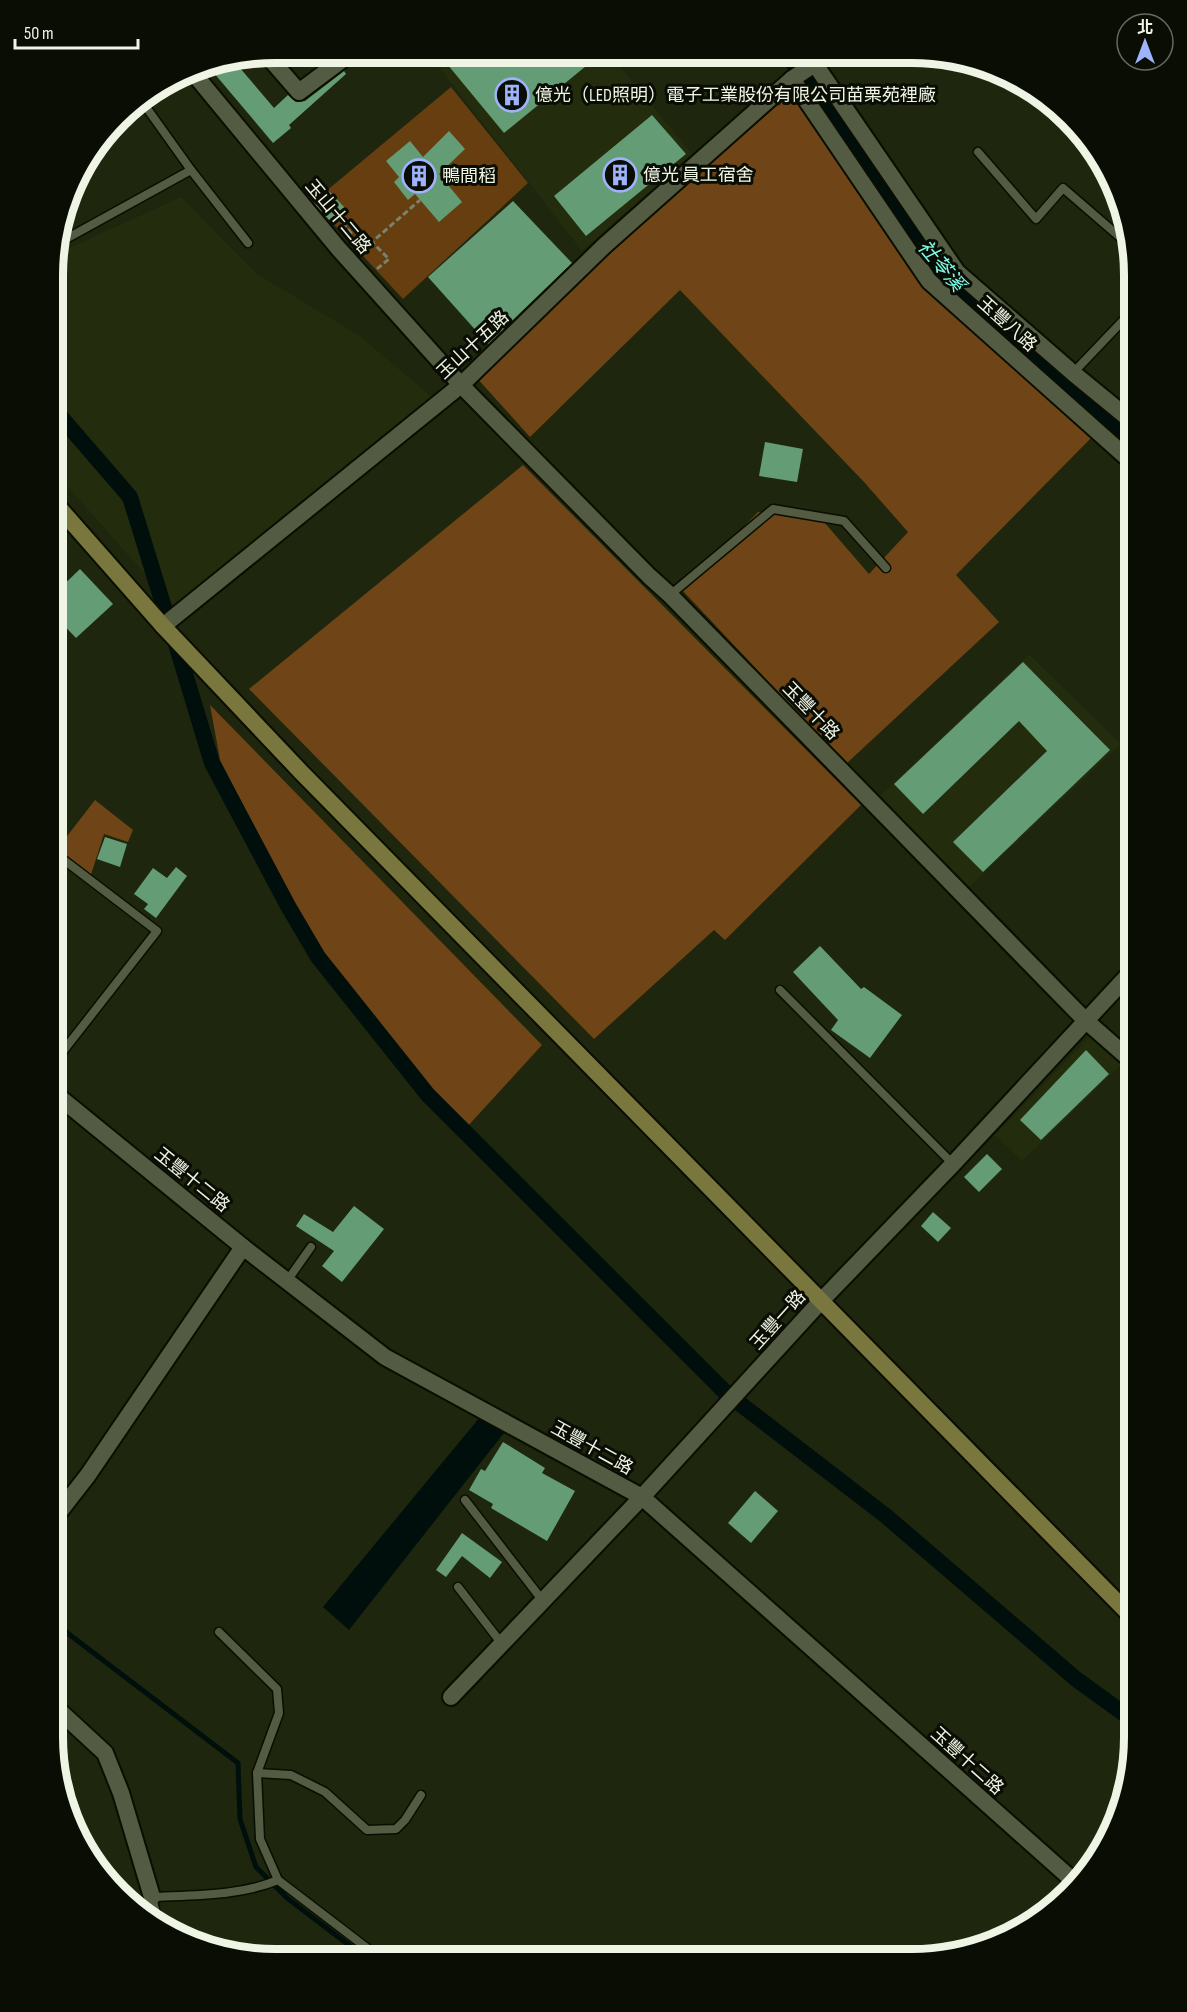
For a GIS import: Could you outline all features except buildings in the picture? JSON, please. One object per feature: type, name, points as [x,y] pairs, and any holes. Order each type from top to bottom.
[{"type":"main road","points":[[63,512],[163,626],[309,780],[1124,1609]]},
{"type":"street","points":[[278,63],[299,92],[338,63]]},
{"type":"street","name":"玉山十五路","points":[[163,626],[460,385],[604,246],[810,63]]},
{"type":"street","points":[[813,63],[957,272],[1073,374],[1124,415]]},
{"type":"street","name":"玉山十二路","points":[[197,78],[346,257],[460,385]]},
{"type":"street","name":"玉豐八路","points":[[794,78],[929,281],[1124,455]]},
{"type":"street","name":"玉豐十路","points":[[460,385],[640,568],[670,595],[1085,1020],[1124,1054]]},
{"type":"street","name":"玉豐一路","points":[[451,1697],[642,1497],[821,1301],[953,1164],[1124,979]]},
{"type":"street","name":"玉豐十二路","points":[[63,1100],[243,1247],[385,1357],[642,1497],[1070,1878]]},
{"type":"street","points":[[63,1507],[88,1475],[243,1247]]},
{"type":"street","points":[[63,1715],[105,1753],[121,1793],[152,1897]]},
{"type":"lane","points":[[146,107],[248,243]]},
{"type":"lane","points":[[978,153],[1036,219],[1062,188],[1121,238]]},
{"type":"lane","points":[[66,239],[191,170]]},
{"type":"lane","points":[[1073,374],[1124,320]]},
{"type":"lane","points":[[670,595],[773,509],[844,521],[886,568]]},
{"type":"lane","points":[[63,859],[157,931],[63,1051]]},
{"type":"lane","points":[[780,990],[953,1164]]},
{"type":"lane","points":[[287,1281],[311,1247]]},
{"type":"lane","points":[[465,1500],[544,1601]]},
{"type":"lane","points":[[458,1587],[502,1644]]},
{"type":"lane","points":[[219,1632],[278,1689],[279,1713],[257,1773],[260,1839],[278,1880],[368,1949]]},
{"type":"lane","points":[[257,1773],[291,1775],[325,1792],[367,1830],[396,1829],[405,1820],[421,1795]]},
{"type":"lane","points":[[156,1912],[152,1897],[261,1888],[278,1880]]},
{"type":"path","points":[[372,260],[378,268],[389,259],[372,242],[420,200]]},
{"type":"shaded area","points":[[436,63],[617,63],[692,154],[582,251]]},
{"type":"shaded area","points":[[451,87],[528,183],[403,299],[313,202]]},
{"type":"shaded area","points":[[788,91],[924,287],[1093,436],[956,575],[999,622],[846,764],[682,590],[758,512],[824,522],[869,574],[908,532],[864,482],[680,290],[530,437],[475,376],[609,246]]},
{"type":"shaded area","points":[[181,197],[257,274],[360,336],[433,398],[173,606],[63,481],[65,250]]},
{"type":"shaded area","points":[[523,465],[861,805],[725,940],[714,930],[594,1039],[249,689]]},
{"type":"shaded area","points":[[1029,654],[1121,744],[968,888],[880,796]]},
{"type":"shaded area","points":[[210,705],[542,1045],[467,1127],[429,1086],[313,941],[220,760]]},
{"type":"shaded area","points":[[95,800],[133,830],[128,842],[104,834],[88,884],[63,865],[63,841]]},
{"type":"shaded area","points":[[1090,1036],[1098,1037],[1123,1063],[1022,1161],[995,1135]]},
{"type":"shaded area","points":[[480,1417],[504,1433],[349,1630],[323,1607]]},
{"type":"waterway","name":"社苓溪","points":[[793,63],[945,278],[1124,435]]},
{"type":"waterway","points":[[63,419],[130,497],[167,617]]},
{"type":"waterway","points":[[176,644],[212,763],[288,906],[318,957],[428,1095],[726,1393],[886,1516],[1076,1679],[1124,1714]]},
{"type":"waterway","points":[[63,1628],[238,1763],[240,1819],[256,1867],[287,1898],[354,1949]]},
{"type":"place","name":"億光（LED照明）電子工業股份有限公司苗栗苑裡廠","points":[[512,95]]},
{"type":"place","name":"億光 員工宿舍","points":[[620,175]]},
{"type":"place","name":"鴨間稻","points":[[419,176]]}]
